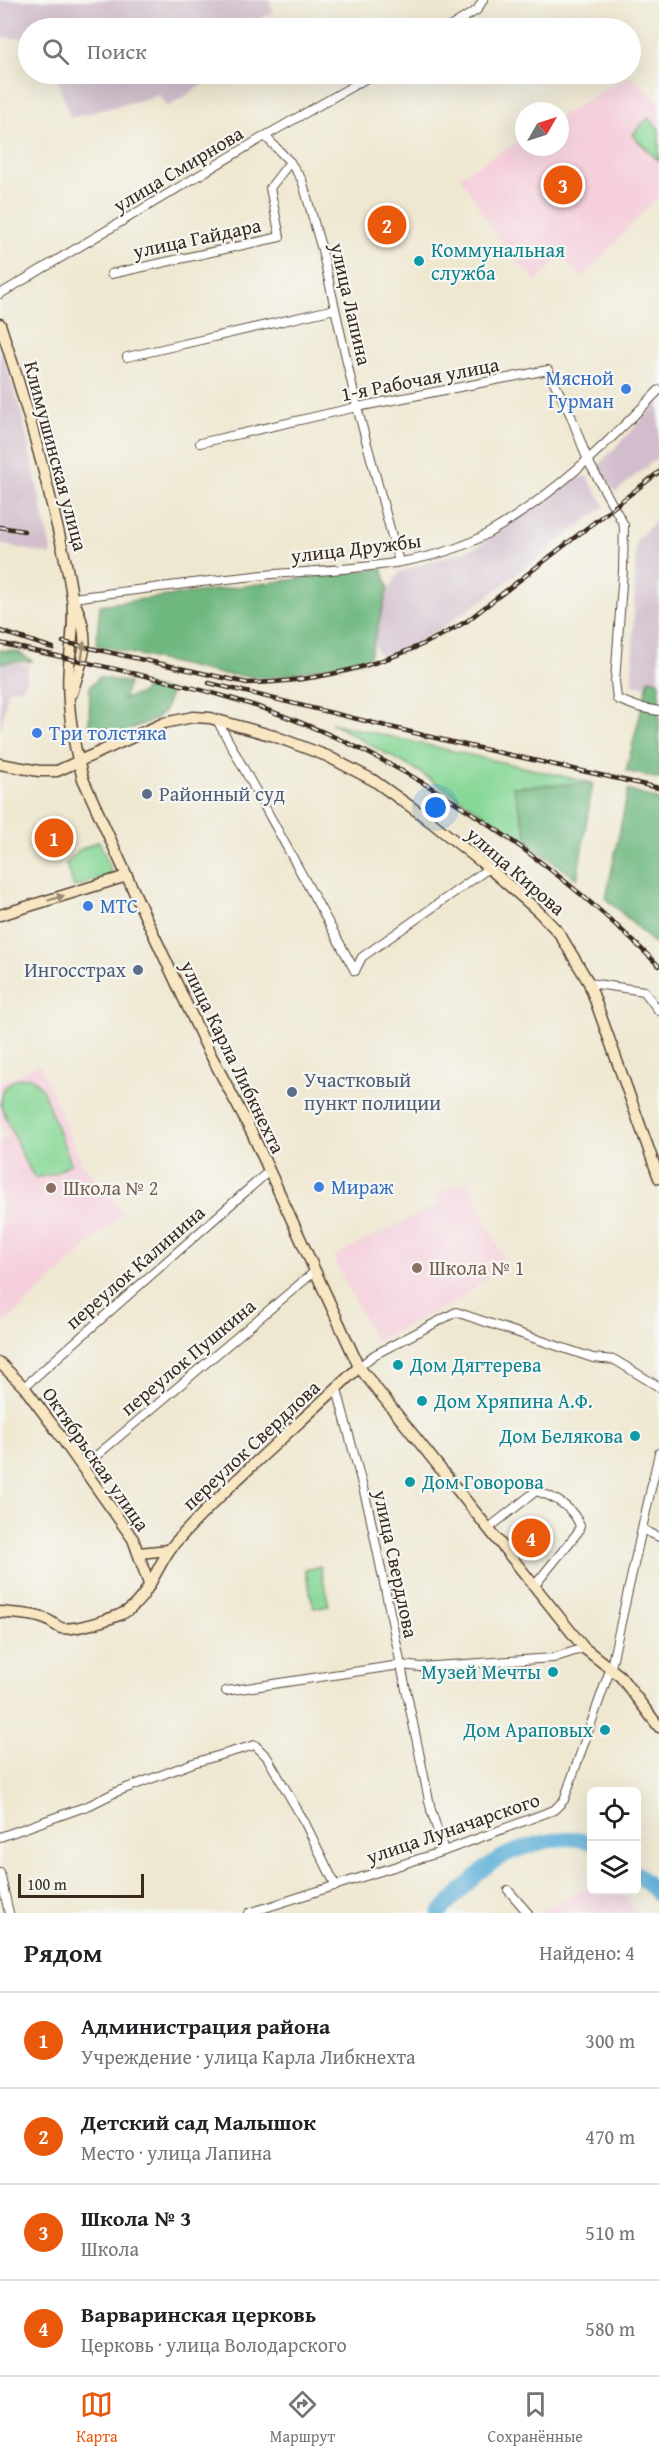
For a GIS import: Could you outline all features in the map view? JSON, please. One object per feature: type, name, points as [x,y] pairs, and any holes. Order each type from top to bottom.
[{"type":"main road","name":"Климушинская улица","points":[[0,324],[21,386],[73,598],[83,622],[86,648],[70,703],[78,761]]},
{"type":"main road","name":"улица Кирова","points":[[0,764],[32,770],[52,771],[67,768],[164,723],[193,717],[217,719],[274,736],[327,756],[373,780],[421,814],[489,868],[538,911],[559,933],[589,983],[659,1178]]},
{"type":"main road","name":"улица Карла Либкнехта","points":[[78,761],[83,779],[126,876],[206,1046],[249,1126],[359,1367],[584,1648],[611,1667],[659,1727]]},
{"type":"main road","points":[[0,915],[126,876]]},
{"type":"main road","name":"Октябрьская улица","points":[[0,1363],[24,1387],[133,1539],[149,1584]]},
{"type":"main road","name":"переулок Свердлова","points":[[0,1612],[33,1615],[62,1628],[75,1627],[121,1615],[133,1607],[169,1550],[244,1472],[359,1367]]},
{"type":"main road","points":[[139,1554],[169,1550]]},
{"type":"street","points":[[464,18],[477,10],[483,0]]},
{"type":"street","name":"улица Смирнова","points":[[0,294],[356,84]]},
{"type":"street","name":"улица Лапина","points":[[265,136],[290,162],[302,180],[322,250],[357,407],[399,562]]},
{"type":"street","name":"улица Гайдара","points":[[111,274],[280,237],[270,188],[290,162]]},
{"type":"street","points":[[127,357],[335,309]]},
{"type":"street","name":"1-я Рабочая улица","points":[[200,443],[357,407],[548,370],[571,416],[588,461]]},
{"type":"street","name":"улица Дружбы","points":[[73,598],[237,578],[399,562],[441,553],[484,536],[524,510],[588,461],[659,390]]},
{"type":"street","points":[[588,461],[624,525],[615,681],[618,699],[638,707],[659,711]]},
{"type":"street","points":[[217,719],[355,971],[362,957],[489,868]]},
{"type":"street","points":[[589,983],[644,992],[659,1011]]},
{"type":"street","name":"переулок Калинина","points":[[24,1387],[269,1171]]},
{"type":"street","name":"переулок Пушкина","points":[[83,1467],[314,1272]]},
{"type":"street","points":[[359,1367],[374,1355],[456,1312],[592,1358],[615,1360],[659,1387]]},
{"type":"street","name":"улица Свердлова","points":[[337,1389],[369,1510],[431,1810],[444,1851]]},
{"type":"street","name":"улица Луначарского","points":[[249,1913],[444,1851],[560,1806],[611,1667],[644,1530],[659,1453]]},
{"type":"street","points":[[489,1528],[536,1491],[559,1500],[578,1519],[580,1526],[578,1532],[535,1585]]},
{"type":"street","points":[[644,1530],[659,1536]]},
{"type":"street","points":[[226,1691],[400,1665],[420,1667],[553,1658],[584,1648]]},
{"type":"street","points":[[0,1837],[90,1805],[116,1792],[193,1762],[255,1745],[267,1757],[305,1823],[336,1886]]},
{"type":"street","points":[[0,1874],[9,1913]]},
{"type":"street","points":[[508,1890],[528,1913]]},
{"type":"shaded area","points":[[0,0],[270,0],[273,12],[262,18],[18,18],[18,38],[3,38]]},
{"type":"shaded area","points":[[59,84],[204,84],[167,107],[158,94],[70,118]]},
{"type":"shaded area","points":[[615,84],[640,84],[659,102],[659,195],[582,278],[560,257],[537,281],[507,252],[460,176],[515,143],[515,156],[569,156],[569,111]]},
{"type":"shaded area","points":[[0,344],[22,415],[52,555],[0,544]]},
{"type":"shaded area","points":[[659,401],[659,456],[616,492],[597,467]]},
{"type":"shaded area","points":[[576,477],[587,477],[605,506],[484,599],[424,640],[381,659],[367,630],[399,572],[477,547]]},
{"type":"shaded area","points":[[659,517],[659,689],[632,684],[636,541]]},
{"type":"shaded area","points":[[0,663],[29,664],[24,687],[8,690],[0,733]]},
{"type":"shaded area","name":"Школа № 2","points":[[40,1065],[82,1163],[123,1213],[0,1328],[0,1140],[8,1136],[0,1120],[0,1082]]},
{"type":"shaded area","name":"Школа № 1","points":[[467,1180],[504,1259],[487,1278],[460,1300],[375,1341],[333,1257],[439,1204],[435,1195]]},
{"type":"shaded area","points":[[587,1888],[587,1895],[626,1895],[638,1913],[538,1913]]},
{"type":"green space","points":[[648,118],[659,129],[659,161],[632,135]]},
{"type":"green space","points":[[382,568],[388,588],[369,659],[269,678],[221,674],[96,645],[100,605]]},
{"type":"green space","points":[[0,650],[18,652],[32,661],[0,663]]},
{"type":"green space","points":[[99,677],[129,683],[123,699],[143,693],[146,686],[171,691],[165,710],[155,719],[113,736],[89,724],[90,687]]},
{"type":"green space","points":[[649,679],[659,681],[659,779],[626,771]]},
{"type":"green space","points":[[331,723],[592,783],[513,787],[530,845],[418,771]]},
{"type":"green space","points":[[593,783],[577,879],[530,845],[513,787]]},
{"type":"green space","points":[[628,790],[659,800],[659,948],[606,898]]},
{"type":"green space","points":[[99,841],[111,870],[107,877],[74,887],[66,864],[79,850]]},
{"type":"green space","points":[[31,1077],[41,1087],[71,1163],[54,1174],[35,1178],[25,1162],[1,1105],[3,1089],[16,1079]]},
{"type":"green space","points":[[320,1566],[329,1605],[314,1608],[305,1570]]},
{"type":"waterway","points":[[439,1913],[473,1878],[507,1854],[554,1840],[573,1839],[587,1842]]},
{"type":"waterway","points":[[641,1878],[659,1895]]},
{"type":"railway","points":[[63,642],[247,683],[305,679],[361,667],[415,647],[467,621],[659,472]]},
{"type":"railway","points":[[0,527],[24,531]]},
{"type":"railway","points":[[0,631],[53,648]]},
{"type":"railway","points":[[0,643],[216,694],[277,714],[338,739],[397,768],[510,839],[562,879],[659,966]]},
{"type":"railway","points":[[209,683],[452,742],[659,788]]},
{"type":"place","name":"Школа № 3","points":[[563,185]]},
{"type":"place","name":"Детский сад Малышок","points":[[387,225]]},
{"type":"place","name":"Коммунальная служба","points":[[419,261]]},
{"type":"place","name":"Мясной Гурман","points":[[626,389]]},
{"type":"place","name":"Три толстяка","points":[[37,733]]},
{"type":"place","name":"Районный суд","points":[[147,794]]},
{"type":"place","name":"Администрация района","points":[[54,838]]},
{"type":"place","name":"МТС","points":[[88,906]]},
{"type":"place","name":"Ингосстрах","points":[[138,970]]},
{"type":"place","name":"Участковый пункт полиции","points":[[292,1092]]},
{"type":"place","name":"Мираж","points":[[319,1187]]},
{"type":"place","name":"Школа № 2","points":[[51,1188]]},
{"type":"place","name":"Школа № 1","points":[[417,1268]]},
{"type":"place","name":"Дом Дягтерева","points":[[398,1365]]},
{"type":"place","name":"Дом Хряпина А.Ф.","points":[[422,1401]]},
{"type":"place","name":"Дом Белякова","points":[[635,1436]]},
{"type":"place","name":"Дом Говорова","points":[[410,1482]]},
{"type":"place","name":"Варваринская церковь","points":[[531,1538]]},
{"type":"place","name":"Музей Мечты","points":[[553,1672]]},
{"type":"place","name":"Дом Араповых","points":[[605,1730]]}]
